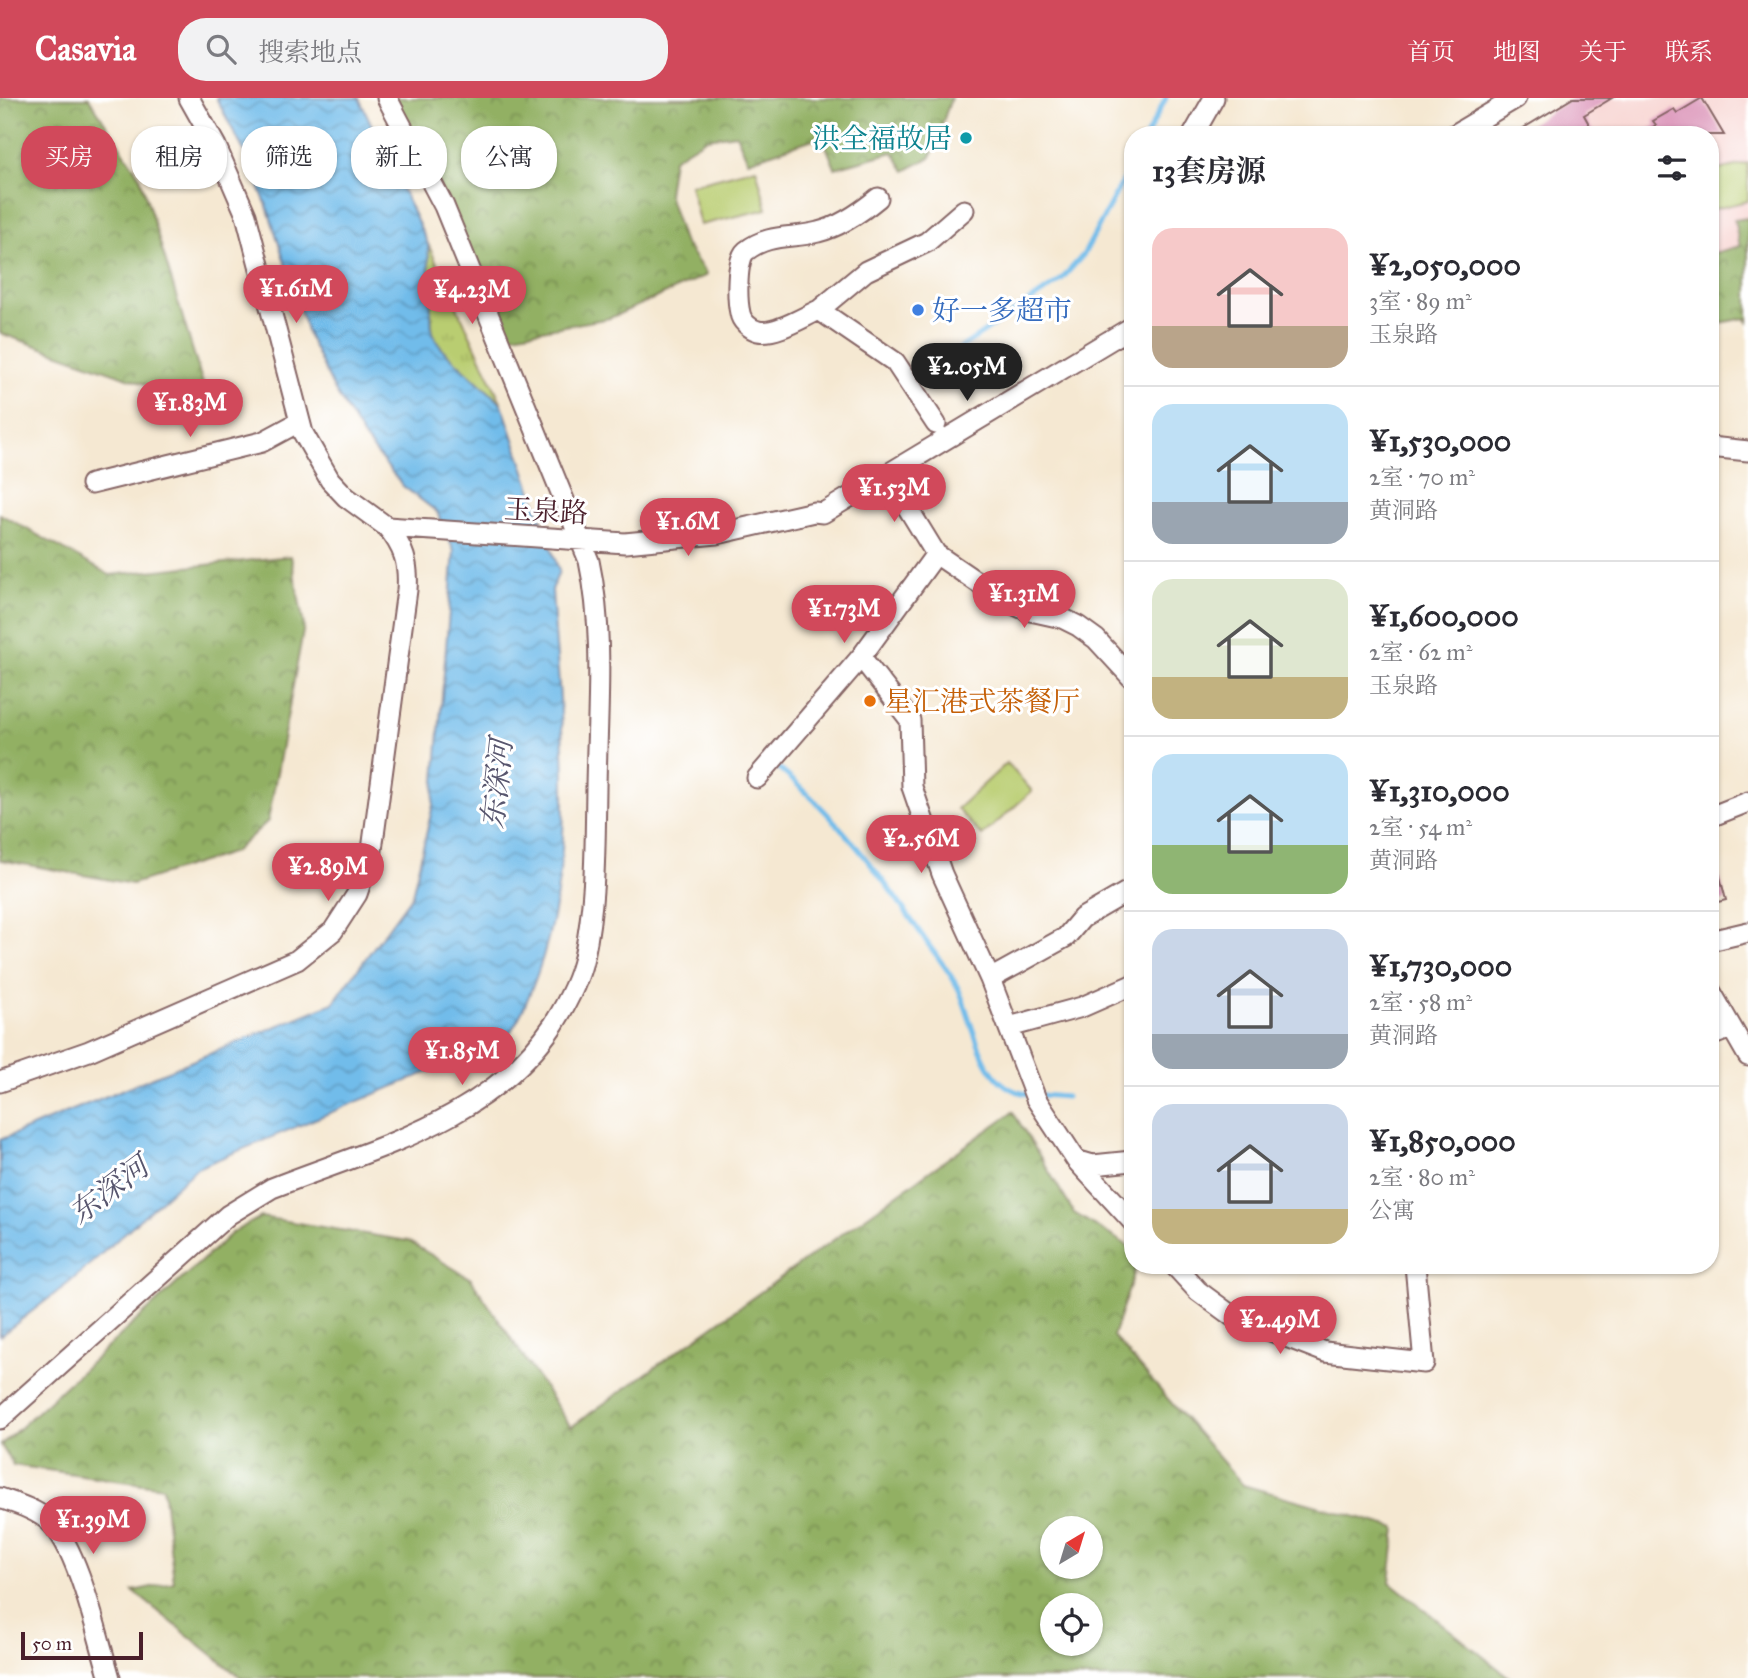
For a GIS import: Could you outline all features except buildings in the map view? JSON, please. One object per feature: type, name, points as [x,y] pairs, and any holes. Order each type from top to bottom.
[{"type":"street","points":[[0,1082],[89,1051],[296,960],[333,931],[346,914],[357,894],[372,850],[407,590],[405,556],[401,543],[387,527],[345,497],[330,480],[299,422],[246,215],[216,146],[189,98]]},
{"type":"street","points":[[0,1419],[198,1241],[247,1201],[272,1188],[438,1122],[479,1101],[515,1072],[559,1015],[584,959],[594,864],[597,617],[594,582],[582,542],[449,217],[387,98]]},
{"type":"street","points":[[1198,126],[1214,98]]},
{"type":"street","points":[[1469,126],[1516,98]]},
{"type":"street","points":[[878,198],[861,212],[818,232],[771,237],[744,252],[739,264],[739,302],[740,314],[745,324],[759,332],[773,330],[818,310],[866,271],[928,242],[964,210]]},
{"type":"street","points":[[818,310],[895,362],[936,424]]},
{"type":"street","name":"玉泉路","points":[[387,527],[582,542],[625,542],[706,535],[823,513],[1124,332]]},
{"type":"street","points":[[91,484],[262,442],[299,422]]},
{"type":"street","points":[[1719,448],[1748,451]]},
{"type":"street","points":[[887,474],[936,554],[1002,599],[1026,610],[1062,618],[1078,626],[1096,639],[1124,669]]},
{"type":"street","points":[[757,778],[860,657],[936,554]]},
{"type":"street","points":[[860,657],[910,720],[912,787],[943,874],[990,979],[1036,1099],[1076,1160],[1124,1212]]},
{"type":"street","points":[[1719,813],[1748,802]]},
{"type":"street","points":[[990,979],[1066,937],[1082,918],[1124,894]]},
{"type":"street","points":[[1719,940],[1748,932]]},
{"type":"street","points":[[1009,1027],[1082,1007],[1124,989]]},
{"type":"street","points":[[1719,1006],[1748,1056]]},
{"type":"street","points":[[1719,1033],[1731,1028]]},
{"type":"street","points":[[1076,1160],[1093,1165],[1124,1162]]},
{"type":"street","points":[[1183,1274],[1199,1291],[1232,1316],[1325,1352],[1424,1363],[1416,1274]]},
{"type":"street","points":[[0,1498],[42,1516],[61,1535],[73,1559],[110,1678]]},
{"type":"shaded area","points":[[1573,98],[1748,98],[1748,218],[1734,220],[1740,246],[1719,252],[1719,126],[1527,126]]},
{"type":"green space","points":[[0,98],[89,98],[107,126],[21,126],[21,189],[117,189],[117,141],[131,163],[131,189],[144,189],[210,407],[0,333]]},
{"type":"green space","points":[[391,98],[951,98],[931,157],[905,171],[893,152],[835,168],[822,136],[748,161],[736,134],[707,138],[673,159],[668,194],[683,241],[707,275],[610,318],[508,336],[436,189],[447,189],[447,126],[405,126]]},
{"type":"green space","points":[[1748,163],[1748,201],[1719,208],[1719,170]]},
{"type":"green space","points":[[756,168],[767,209],[700,225],[690,185]]},
{"type":"green space","points":[[1748,218],[1748,322],[1745,318],[1719,323],[1719,252],[1740,246],[1734,220]]},
{"type":"green space","points":[[428,244],[502,404],[443,350],[432,333]]},
{"type":"green space","points":[[0,514],[110,575],[291,556],[304,626],[268,821],[234,852],[132,884],[0,860]]},
{"type":"green space","points":[[1007,763],[1032,791],[982,836],[957,809]]},
{"type":"green space","points":[[1013,1112],[1074,1213],[1124,1243],[1124,1274],[1134,1274],[1113,1336],[1243,1485],[1396,1528],[1390,1582],[1510,1678],[241,1678],[133,1591],[174,1582],[163,1487],[13,1465],[1,1445],[233,1232],[261,1217],[408,1241],[471,1279],[571,1427]]},
{"type":"water","name":"东深河","points":[[216,98],[359,98],[372,126],[351,126],[351,189],[402,189],[428,244],[432,333],[443,350],[502,404],[559,571],[552,590],[562,735],[563,832],[559,881],[551,928],[527,1001],[503,1041],[197,1168],[70,1282],[0,1336],[0,1140],[333,1003],[412,895],[433,805],[454,551],[437,512],[403,486],[365,439],[334,389],[308,335],[260,189],[337,189],[337,126],[241,126],[241,145]]},
{"type":"waterway","points":[[1152,126],[1166,98]]},
{"type":"waterway","points":[[944,359],[1060,281],[1084,254],[1124,178]]},
{"type":"waterway","points":[[773,764],[837,824],[893,893],[956,984],[975,1037],[990,1068],[1000,1081],[1012,1090],[1028,1094]]},
{"type":"waterway","points":[[1041,1095],[1066,1097]]},
{"type":"place","name":"洪全福故居","points":[[966,138]]},
{"type":"place","name":"好一多超市","points":[[918,310]]},
{"type":"place","name":"星汇港式茶餐厅","points":[[870,701]]}]
